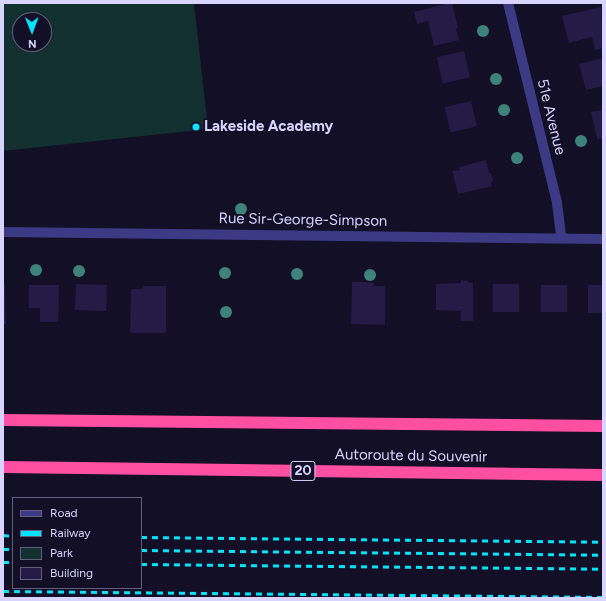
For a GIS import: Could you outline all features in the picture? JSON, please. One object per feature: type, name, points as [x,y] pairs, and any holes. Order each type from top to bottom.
[{"type":"highway","name":"Autoroute du Souvenir","points":[[3,420],[603,426]]},
{"type":"highway","name":"Autoroute du Souvenir","points":[[3,467],[603,475]]},
{"type":"street","name":"51e Avenue","points":[[508,3],[557,203],[561,238]]},
{"type":"street","name":"Rue Sir-George-Simpson","points":[[3,232],[603,238]]},
{"type":"green space","points":[[3,3],[194,3],[208,129],[3,151]]},
{"type":"building","points":[[452,3],[458,28],[456,29],[459,40],[434,46],[428,21],[417,24],[414,12]]},
{"type":"building","points":[[601,7],[603,48],[595,50],[592,37],[569,43],[562,16]]},
{"type":"building","points":[[464,51],[470,77],[443,84],[437,57]]},
{"type":"building","points":[[603,58],[603,86],[586,90],[579,64]]},
{"type":"building","points":[[471,101],[477,126],[451,132],[445,107]]},
{"type":"building","points":[[603,110],[603,138],[597,139],[591,112]]},
{"type":"building","points":[[486,160],[489,173],[491,173],[493,182],[491,182],[492,186],[458,194],[452,171],[460,170],[459,167]]},
{"type":"building","points":[[461,280],[468,281],[468,283],[473,283],[473,321],[461,321],[461,311],[436,310],[436,284],[461,283]]},
{"type":"building","points":[[352,282],[367,282],[374,283],[374,286],[385,286],[385,325],[351,324]]},
{"type":"building","points":[[3,284],[5,284],[6,324],[3,324]]},
{"type":"building","points":[[76,284],[107,285],[106,311],[75,310]]},
{"type":"building","points":[[493,284],[519,284],[519,312],[493,312]]},
{"type":"building","points":[[29,285],[59,285],[58,322],[40,322],[40,308],[29,308]]},
{"type":"building","points":[[541,285],[567,285],[567,312],[541,312]]},
{"type":"building","points":[[588,285],[603,285],[603,313],[588,313]]},
{"type":"building","points":[[143,286],[166,286],[166,333],[130,333],[131,289],[143,289]]},
{"type":"railway","points":[[3,535],[12,536]]},
{"type":"railway","points":[[142,537],[603,542]]},
{"type":"railway","points":[[3,549],[12,549]]},
{"type":"railway","points":[[142,550],[603,555]]},
{"type":"railway","points":[[3,562],[12,562]]},
{"type":"railway","points":[[142,564],[603,569]]},
{"type":"railway","points":[[3,591],[603,597]]},
{"type":"place","name":"Lakeside Academy","points":[[196,127]]}]
